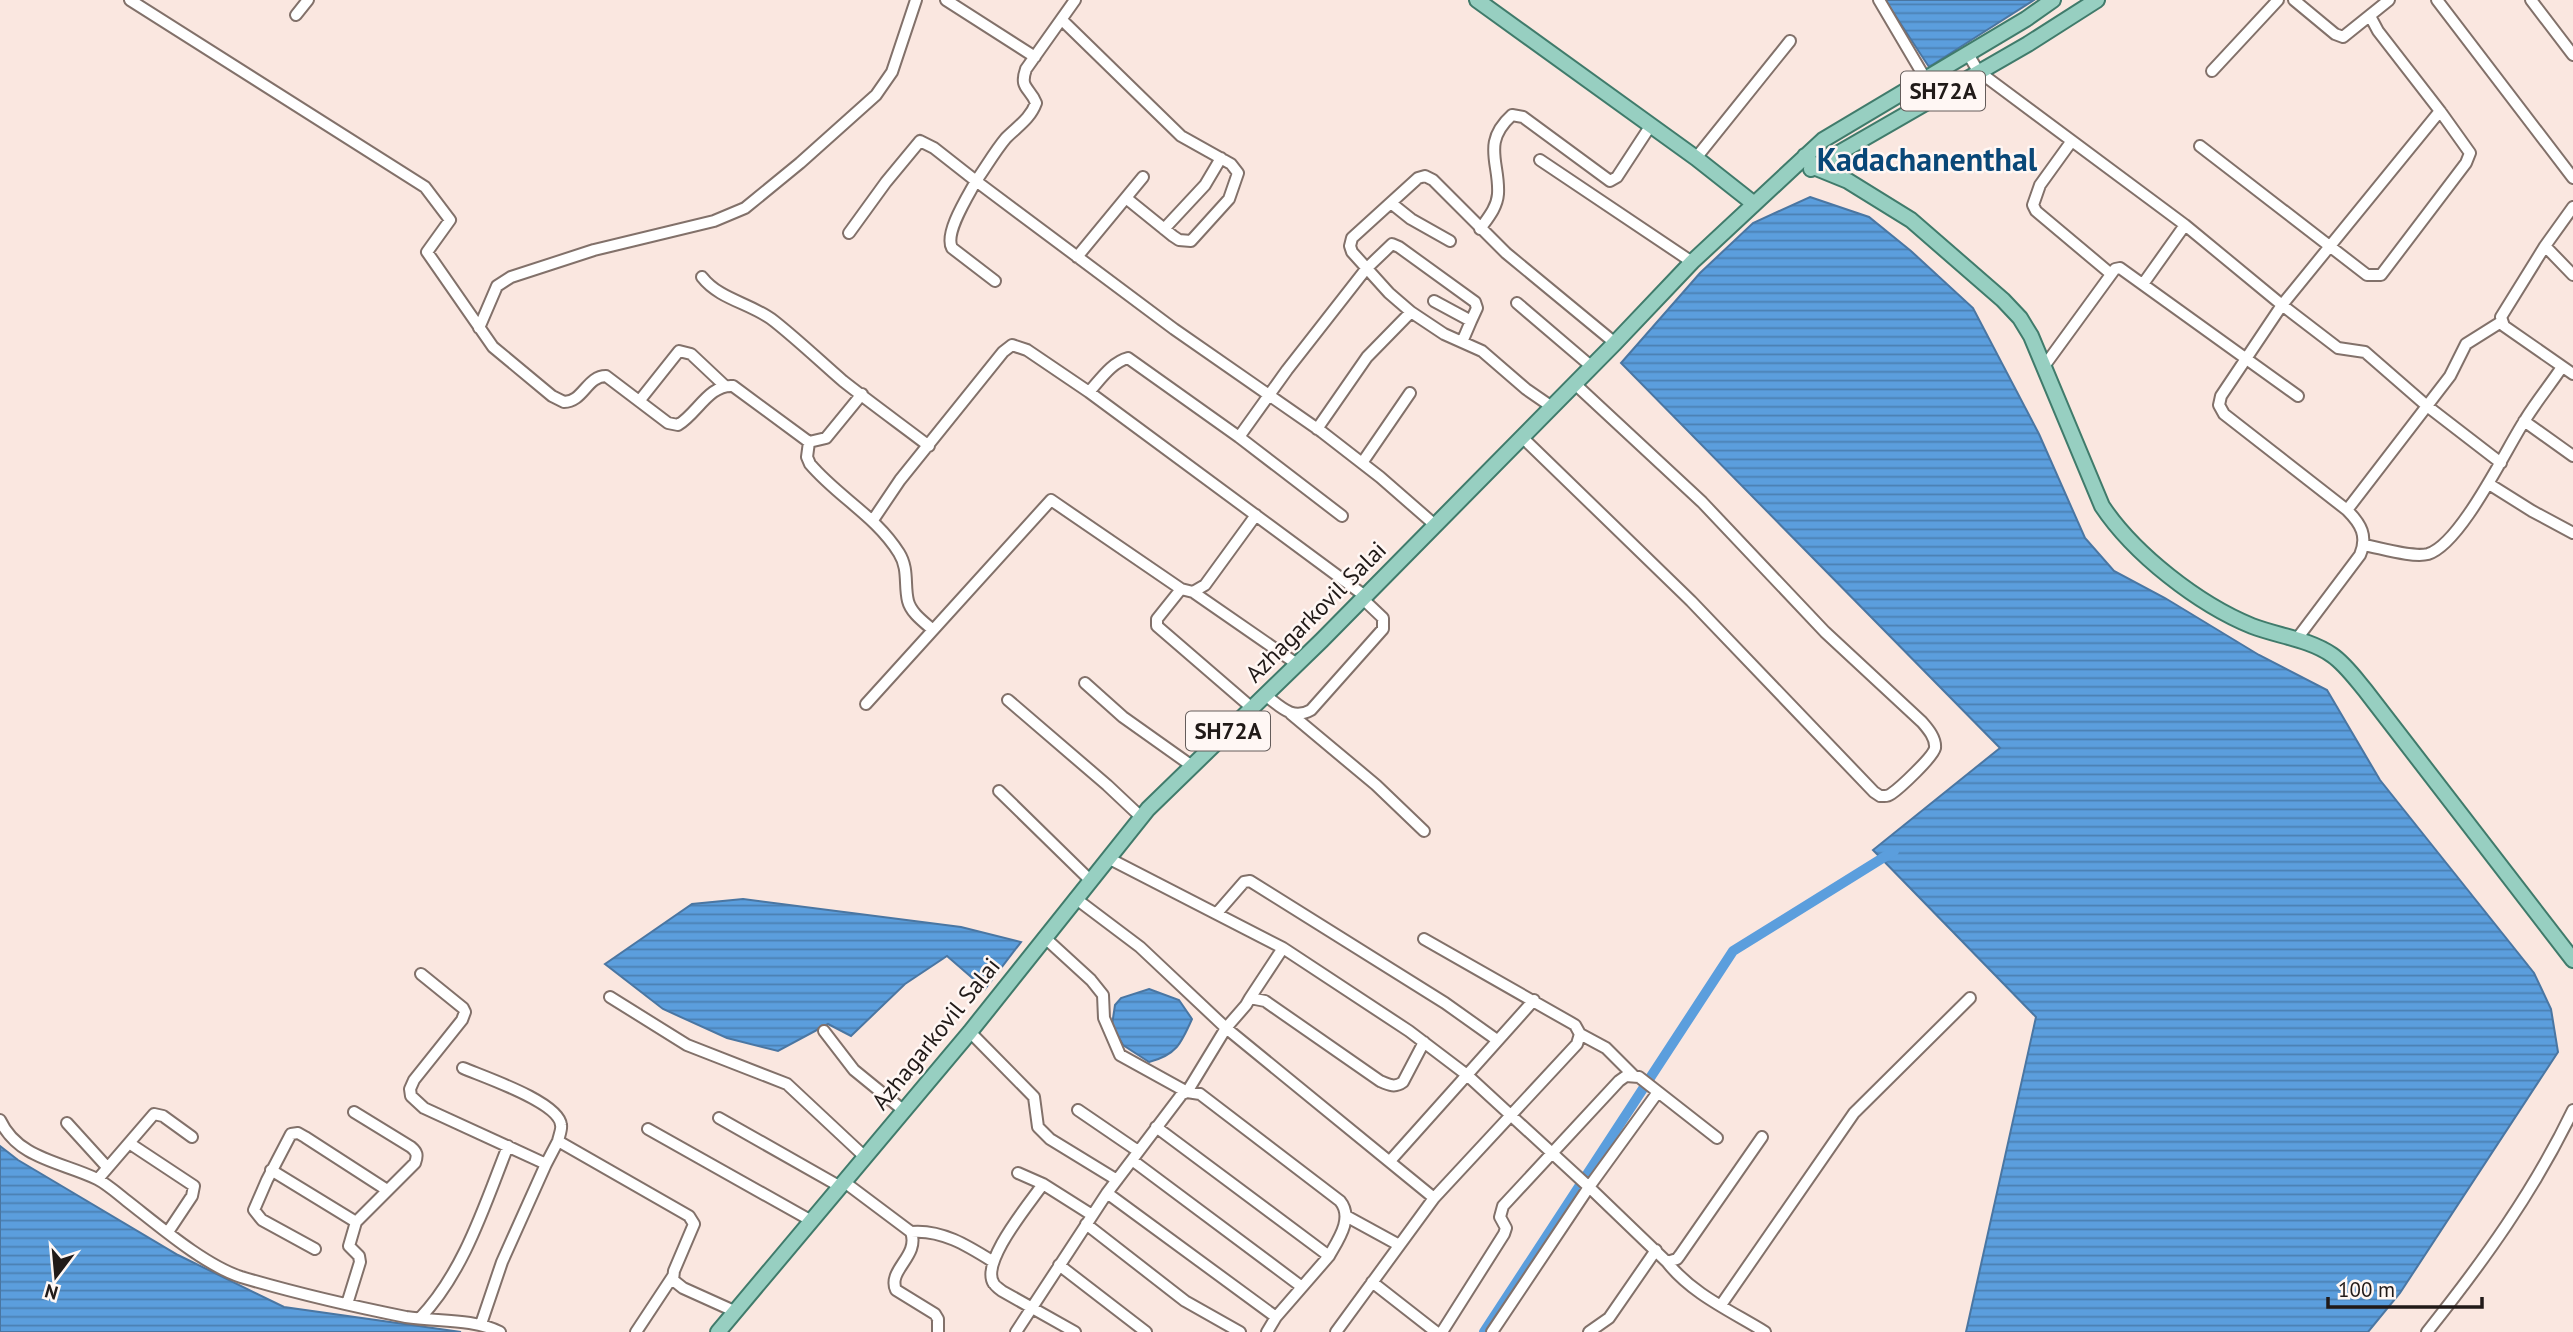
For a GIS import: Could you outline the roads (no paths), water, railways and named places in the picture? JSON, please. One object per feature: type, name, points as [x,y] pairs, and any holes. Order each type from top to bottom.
[{"type":"main road","points":[[1477,0],[1696,158],[1753,203]]},
{"type":"main road","name":"Azhagarkovil Salai","points":[[718,1332],[970,1032],[1141,817],[1364,598],[1692,262],[1823,140],[2053,0]]},
{"type":"main road","name":"Azhagarkovil Salai","points":[[1786,174],[1816,168],[2028,44],[2097,0]]},
{"type":"main road","points":[[1805,156],[1816,168],[1848,181],[1911,220],[2003,300],[2020,318],[2031,336],[2102,506],[2117,528],[2150,561],[2208,602],[2252,626],[2319,647],[2334,656],[2573,960]]},
{"type":"street","points":[[131,0],[425,187],[450,220],[427,253],[494,347],[552,396],[564,402],[576,399],[595,378],[601,376],[613,380],[668,423],[678,425],[716,390],[733,386],[809,442],[826,438],[862,394]]},
{"type":"street","points":[[296,15],[308,0]]},
{"type":"street","points":[[476,324],[497,286],[511,277],[594,250],[714,221],[745,208],[876,95],[892,72],[916,0]]},
{"type":"street","points":[[946,0],[1035,57]]},
{"type":"street","points":[[995,281],[952,248],[948,242],[951,230],[976,181],[1005,139],[1033,111],[1036,103],[1022,79],[1075,0]]},
{"type":"street","points":[[1879,0],[1925,78]]},
{"type":"street","points":[[2211,71],[2278,0]]},
{"type":"street","points":[[2294,0],[2340,36],[2347,36],[2389,0]]},
{"type":"street","points":[[2437,0],[2573,178]]},
{"type":"street","points":[[2531,0],[2573,55]]},
{"type":"street","points":[[2200,146],[2367,275],[2381,275],[2468,158],[2469,148],[2378,31],[2370,16]]},
{"type":"street","points":[[1062,20],[1181,136],[1236,167],[1238,173],[1229,199],[1191,241],[1179,240],[1126,198]]},
{"type":"street","points":[[1696,158],[1790,41]]},
{"type":"street","points":[[1968,54],[1978,71],[2185,225],[2338,348],[2365,352],[2427,406],[2501,463]]},
{"type":"street","points":[[2296,640],[2360,555],[2364,545],[2363,531],[2358,520],[2347,510],[2224,414],[2219,405],[2221,396],[2282,305],[2440,111]]},
{"type":"street","points":[[1480,229],[1493,210],[1498,192],[1493,148],[1512,115],[1523,117],[1609,181],[1617,177],[1651,125]]},
{"type":"street","points":[[849,233],[920,141],[934,148],[1077,257],[1317,429],[1435,525]]},
{"type":"street","points":[[2071,142],[2040,185],[2033,205],[2036,211],[2111,274]]},
{"type":"street","points":[[1164,229],[1205,185],[1221,158]]},
{"type":"street","points":[[1540,160],[1692,262]]},
{"type":"street","points":[[1552,407],[1482,351],[1444,334],[1389,293],[1352,252],[1350,242],[1359,231],[1418,178],[1425,176],[1433,180],[1480,229],[1615,343]]},
{"type":"street","points":[[1077,257],[1143,177]]},
{"type":"street","points":[[1391,203],[1411,219],[1450,241]]},
{"type":"street","points":[[2347,510],[2450,376],[2466,344],[2501,322],[2503,310],[2573,207]]},
{"type":"street","points":[[2143,284],[2185,225]]},
{"type":"street","points":[[1239,437],[1287,370],[1367,269],[1389,246],[1396,245],[1475,303],[1477,308],[1462,342]]},
{"type":"street","points":[[2544,246],[2573,275]]},
{"type":"street","points":[[2045,366],[2111,274],[2120,268],[2298,396]]},
{"type":"street","points":[[702,277],[721,295],[751,307],[772,320],[929,446]]},
{"type":"street","points":[[1434,302],[1471,321]]},
{"type":"street","points":[[1517,303],[1592,367]]},
{"type":"street","points":[[1317,429],[1367,357],[1411,312]]},
{"type":"street","points":[[2501,322],[2573,374]]},
{"type":"street","points":[[873,520],[900,480],[1003,352],[1012,345],[1027,350],[1089,392],[1255,515],[1364,598],[1383,618],[1383,628],[1311,710],[1298,715],[1292,714]]},
{"type":"street","points":[[640,400],[680,351],[691,354],[725,386]]},
{"type":"street","points":[[1089,392],[1114,365],[1128,358],[1239,437],[1342,516]]},
{"type":"street","points":[[2364,545],[2413,554],[2428,554],[2442,546],[2489,484],[2524,421],[2562,367]]},
{"type":"street","points":[[1522,437],[1691,601],[1874,792],[1880,796],[1893,793],[1929,758],[1935,743],[1922,722],[1825,632],[1702,502],[1575,384]]},
{"type":"street","points":[[1362,463],[1410,393]]},
{"type":"street","points":[[2524,421],[2573,456]]},
{"type":"street","points":[[809,442],[807,457],[810,464],[873,520],[900,554],[906,570],[908,601],[914,612],[933,630]]},
{"type":"street","points":[[2489,484],[2573,533]]},
{"type":"street","points":[[866,704],[1051,499],[1297,664]]},
{"type":"street","points":[[1252,708],[1157,626],[1157,619],[1187,591],[1205,585],[1255,515]]},
{"type":"street","points":[[1085,683],[1124,716],[1192,766]]},
{"type":"street","points":[[1265,695],[1292,714],[1376,785],[1424,831]]},
{"type":"street","points":[[1008,700],[1141,817]]},
{"type":"street","points":[[999,791],[1090,880]]},
{"type":"street","points":[[1108,858],[1283,948],[1424,1042],[1511,1114],[1656,1250],[1686,1284],[1765,1332]]},
{"type":"street","points":[[1217,913],[1244,882],[1250,881],[1445,1003],[1497,1040]]},
{"type":"street","points":[[1075,898],[1140,947],[1226,1028],[1434,1198]]},
{"type":"street","points":[[1044,937],[1091,980],[1102,995],[1104,1018],[1120,1055],[1187,1091],[1200,1094],[1345,1207],[1343,1230],[1329,1256],[1276,1317],[1267,1332]]},
{"type":"street","points":[[1424,939],[1575,1025],[1580,1034],[1606,1048],[1636,1076],[1717,1138]]},
{"type":"street","points":[[1016,1332],[1107,1193],[1156,1127],[1187,1091],[1226,1028],[1247,1005],[1283,948]]},
{"type":"street","points":[[421,974],[465,1012],[462,1020],[414,1080],[410,1089],[411,1096],[425,1108],[546,1164]]},
{"type":"street","points":[[610,997],[687,1045],[787,1084],[864,1156]]},
{"type":"street","points":[[1251,998],[1265,1001],[1380,1081],[1392,1086],[1399,1086],[1403,1082],[1424,1042]]},
{"type":"street","points":[[1721,1305],[1854,1113],[1970,998]]},
{"type":"street","points":[[1390,1161],[1534,1000]]},
{"type":"street","points":[[824,1031],[865,1081],[903,1110]]},
{"type":"street","points":[[970,1032],[1034,1097],[1038,1127],[1050,1139],[1117,1180]]},
{"type":"street","points":[[1336,1332],[1434,1198],[1577,1044],[1580,1034]]},
{"type":"street","points":[[463,1068],[547,1105],[558,1116],[562,1125],[558,1141],[502,1262],[481,1324]]},
{"type":"street","points":[[1442,1332],[1504,1234],[1506,1228],[1500,1217],[1503,1206],[1619,1081],[1636,1076]]},
{"type":"street","points":[[1492,1332],[1584,1182],[1654,1089]]},
{"type":"street","points":[[1078,1110],[1302,1287]]},
{"type":"street","points":[[2427,1332],[2493,1248],[2530,1189],[2573,1110]]},
{"type":"street","points":[[347,1304],[360,1262],[359,1256],[349,1246],[356,1222],[415,1163],[416,1152],[354,1112]]},
{"type":"street","points":[[98,1179],[154,1114],[163,1116],[192,1137]]},
{"type":"street","points":[[719,1118],[841,1183],[911,1232],[914,1239],[912,1249],[894,1278],[894,1284],[897,1290],[935,1314],[938,1320],[937,1332]]},
{"type":"street","points":[[0,1120],[5,1132],[20,1145],[41,1158],[98,1179],[168,1232],[230,1273],[347,1304],[420,1318],[481,1324],[500,1332]]},
{"type":"street","points":[[67,1123],[107,1167]]},
{"type":"street","points":[[1156,1127],[1329,1256]]},
{"type":"street","points":[[648,1129],[810,1220]]},
{"type":"street","points":[[315,1249],[256,1215],[255,1206],[290,1134],[298,1133],[387,1190]]},
{"type":"street","points":[[1667,1262],[1677,1259],[1762,1137]]},
{"type":"street","points":[[558,1141],[689,1216],[694,1224],[673,1276],[636,1332]]},
{"type":"street","points":[[129,1143],[194,1186],[192,1196],[168,1232]]},
{"type":"street","points":[[420,1318],[431,1307],[461,1258],[508,1146]]},
{"type":"street","points":[[271,1170],[356,1222]]},
{"type":"street","points":[[1018,1173],[1043,1184],[1185,1301],[1240,1332]]},
{"type":"street","points":[[1043,1184],[992,1261],[991,1276],[994,1285],[1075,1332]]},
{"type":"street","points":[[1107,1193],[1276,1317]]},
{"type":"street","points":[[1346,1216],[1399,1245]]},
{"type":"street","points":[[911,1232],[939,1234],[992,1261]]},
{"type":"street","points":[[1589,1332],[1609,1318],[1656,1250]]},
{"type":"street","points":[[1059,1265],[1146,1332]]},
{"type":"street","points":[[673,1276],[677,1284],[734,1311]]},
{"type":"street","points":[[1372,1282],[1436,1332]]},
{"type":"water","points":[[1885,0],[2034,0],[1929,67]]},
{"type":"water","points":[[1810,197],[1869,217],[1973,308],[2039,434],[2085,538],[2114,571],[2165,598],[2259,655],[2327,690],[2380,780],[2534,973],[2551,1009],[2558,1052],[2400,1293],[2368,1332],[1966,1332],[2036,1017],[1873,850],[2000,748],[1621,363],[1700,273],[1753,223]]},
{"type":"water","points":[[743,899],[961,927],[1021,942],[985,989],[947,956],[905,984],[851,1036],[828,1024],[778,1051],[727,1038],[663,1009],[605,964],[692,904]]},
{"type":"water","points":[[1149,989],[1179,1000],[1192,1019],[1172,1052],[1149,1062],[1123,1045],[1112,1025],[1115,1005],[1121,998]]},
{"type":"water","points":[[0,1146],[18,1160],[178,1255],[284,1307],[461,1332],[0,1332]]},
{"type":"waterway","points":[[1484,1332],[1733,951],[1894,851]]},
{"type":"district","name":"Kadachanenthal","points":[[1927,160]]}]
